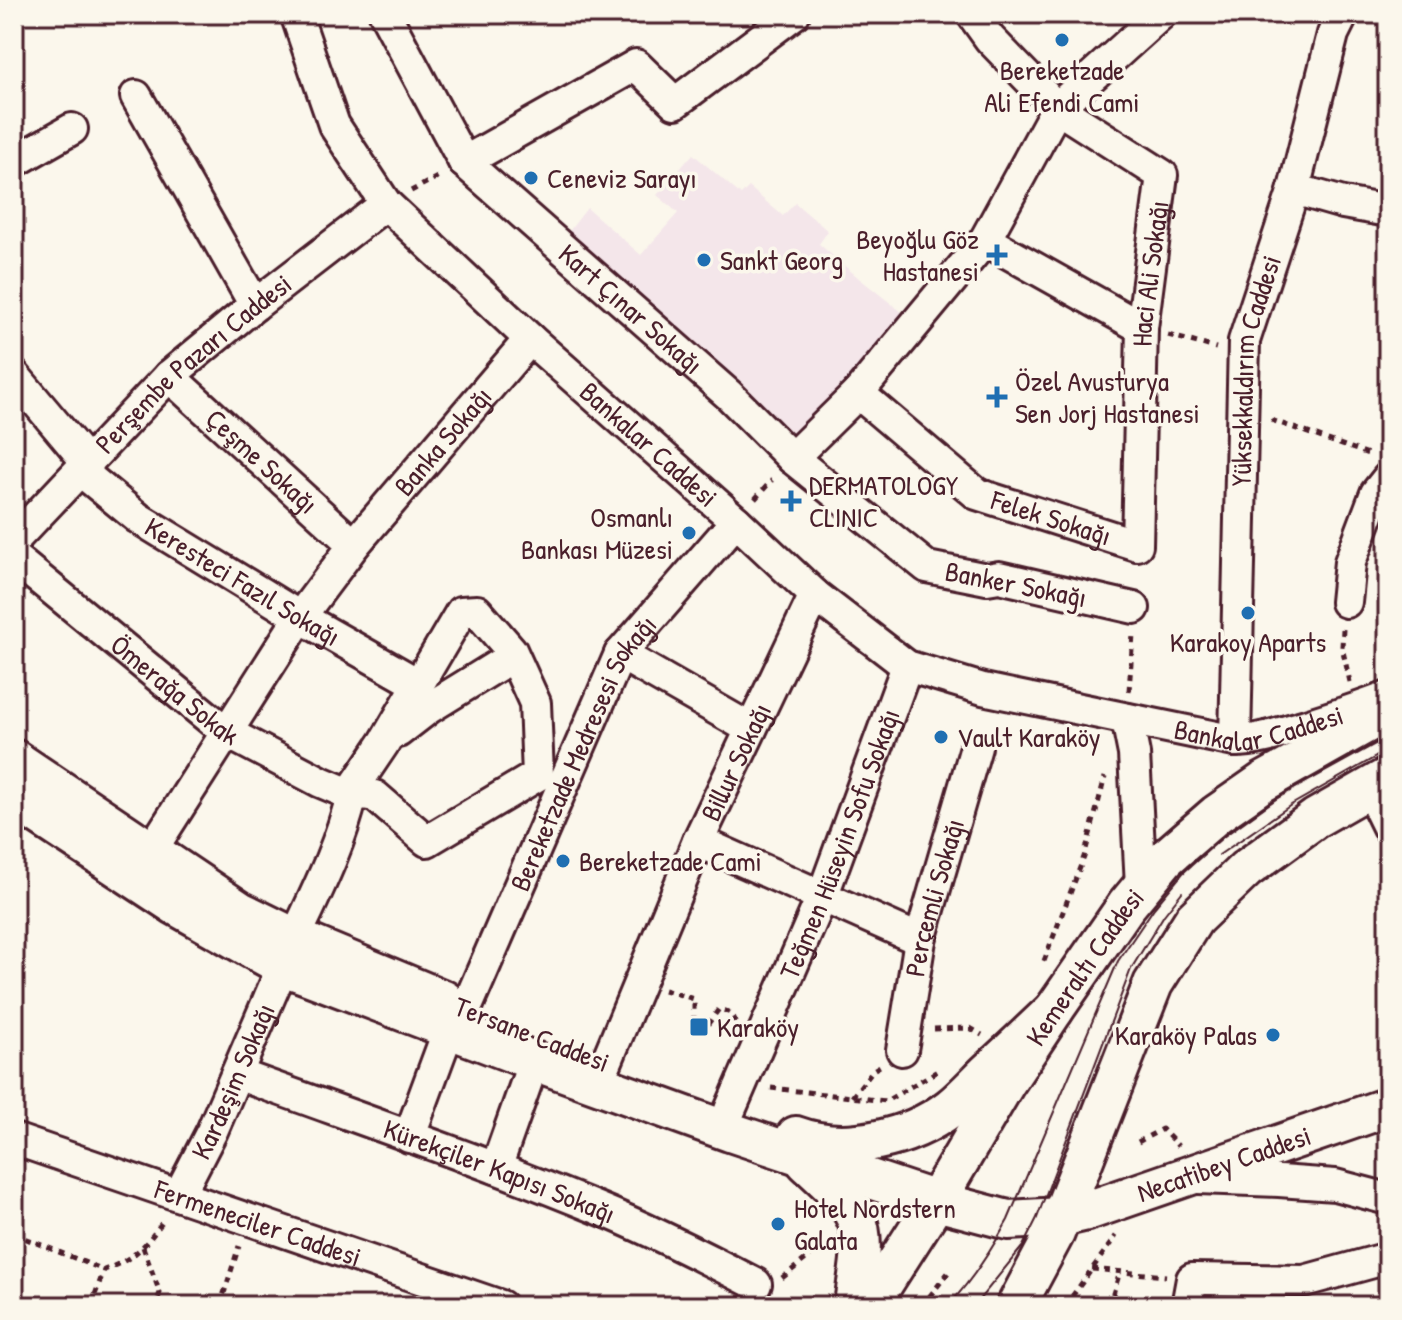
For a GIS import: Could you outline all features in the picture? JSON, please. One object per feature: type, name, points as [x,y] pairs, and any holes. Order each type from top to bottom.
[{"type":"main road","name":"Kemeraltı Caddesi","points":[[869,1306],[1005,1084],[1141,886],[1165,859],[1217,814],[1263,782],[1388,713]]},
{"type":"main road","name":"Tersane Caddesi","points":[[14,759],[240,911],[289,952]]},
{"type":"main road","points":[[1016,1306],[1055,1233],[1153,984],[1194,919],[1246,869],[1316,818],[1379,783]]},
{"type":"main road","name":"Tersane Caddesi","points":[[14,799],[175,905],[457,1019],[735,1097],[808,1140],[836,1145],[862,1144],[904,1132],[948,1109],[1054,1010]]},
{"type":"main road","name":"Tersane Caddesi","points":[[457,1019],[534,1061],[801,1157],[936,1201]]},
{"type":"main road","name":"Necatibey Caddesi","points":[[936,1201],[1008,1220],[1061,1217],[1087,1211],[1388,1107]]},
{"type":"main road","points":[[801,1157],[828,1183],[856,1218],[861,1245],[854,1306]]},
{"type":"street","name":"Bankalar Caddesi","points":[[296,14],[334,125],[386,204],[530,339],[815,595],[907,666],[983,689],[1235,741],[1252,741],[1277,734],[1357,710],[1388,697]]},
{"type":"street","points":[[385,14],[464,162],[636,65],[675,103],[794,14]]},
{"type":"street","points":[[972,14],[990,39],[1057,108]]},
{"type":"street","points":[[792,458],[858,393],[985,240],[1057,108],[1161,14]]},
{"type":"street","name":"Yüksekkaldırım Caddesi","points":[[1235,741],[1244,341],[1294,189],[1333,34],[1343,14]]},
{"type":"street","points":[[136,96],[255,305]]},
{"type":"street","name":"Haci Ali Sokağı","points":[[1057,108],[1162,175],[1142,328],[1137,545]]},
{"type":"street","points":[[14,162],[72,129]]},
{"type":"street","name":"Kart Çınar Sokağı","points":[[464,162],[729,395],[792,458]]},
{"type":"street","points":[[1294,189],[1343,203],[1388,211]]},
{"type":"street","name":"Perşembe Pazarı Caddesi","points":[[20,522],[87,462],[169,376],[386,204]]},
{"type":"street","points":[[985,240],[1142,328]]},
{"type":"street","name":"Banka Sokağı","points":[[151,851],[300,617],[354,545],[530,339]]},
{"type":"street","name":"Çeşme Sokağı","points":[[169,376],[354,545]]},
{"type":"street","name":"Keresteci Fazıl Sokağı","points":[[17,384],[87,462],[88,477],[138,518],[300,617],[418,684]]},
{"type":"street","name":"Felek Sokağı","points":[[858,393],[977,494],[1137,545]]},
{"type":"street","name":"Banker Sokağı","points":[[792,458],[927,567],[987,579],[999,577],[1134,608]]},
{"type":"street","points":[[1346,602],[1350,562],[1376,493],[1380,467]]},
{"type":"street","name":"Bereketzade Medresesi Sokağı","points":[[409,1137],[457,1019],[620,654],[736,521]]},
{"type":"street","name":"Ömerağa Sokak","points":[[14,558],[226,732],[321,782],[351,793],[375,796],[427,841],[538,775],[535,703],[513,656]]},
{"type":"street","name":"Billur Sokağı","points":[[606,1063],[698,841],[815,595]]},
{"type":"street","points":[[477,611],[513,656],[429,708],[384,743],[461,612],[477,611]]},
{"type":"street","points":[[620,654],[751,729]]},
{"type":"street","name":"Teğmen Hüseyin Sofu Sokağı","points":[[735,1097],[822,897],[907,666]]},
{"type":"street","points":[[1127,719],[1134,754],[1141,886]]},
{"type":"street","name":"Kardeşim Sokağı","points":[[179,1195],[212,1131],[335,854],[351,793],[384,743]]},
{"type":"street","name":"Perçemli Sokağı","points":[[902,1050],[920,940],[976,747]]},
{"type":"street","points":[[1379,783],[1388,827]]},
{"type":"street","points":[[698,841],[920,940]]},
{"type":"street","points":[[496,1168],[534,1061]]},
{"type":"street","name":"Kürekçiler Kapısı Sokağı","points":[[237,1074],[496,1168],[599,1209],[764,1285]]},
{"type":"street","name":"Fermeneciler Caddesi","points":[[14,1139],[501,1306]]},
{"type":"street","points":[[1176,1179],[1335,1185],[1386,1202]]},
{"type":"street","points":[[1190,1292],[1306,1293],[1388,1258]]},
{"type":"path","points":[[386,204],[464,162]]},
{"type":"path","points":[[1142,328],[1244,355]]},
{"type":"path","points":[[1242,413],[1270,420],[1380,467]]},
{"type":"path","points":[[736,521],[792,458]]},
{"type":"path","points":[[1346,602],[1342,647],[1351,686]]},
{"type":"path","points":[[1042,968],[1084,857],[1107,769]]},
{"type":"path","points":[[699,1027],[705,1028],[719,1009],[728,1012],[734,1019],[736,1032]]},
{"type":"path","points":[[976,1045],[986,1038]]},
{"type":"path","points":[[852,1098],[873,1070],[902,1050]]},
{"type":"path","points":[[735,1097],[886,1101],[945,1067]]},
{"type":"path","points":[[1138,1142],[1162,1129]]},
{"type":"path","points":[[14,1234],[104,1270],[123,1262],[143,1247],[179,1195]]},
{"type":"path","points":[[220,1306],[248,1218]]},
{"type":"path","points":[[764,1285],[831,1238]]},
{"type":"path","points":[[143,1247],[160,1293],[155,1306]]},
{"type":"path","points":[[922,1306],[951,1269]]},
{"type":"path","points":[[1091,1269],[1120,1272],[1190,1292]]},
{"type":"path","points":[[91,1306],[104,1270]]},
{"type":"path","points":[[1109,1306],[1120,1272]]},
{"type":"shaded area","points":[[693,154],[741,195],[749,187],[783,216],[795,203],[828,231],[819,244],[912,320],[791,450],[563,239],[587,208],[641,255],[678,213],[657,195]]},
{"type":"tram line","points":[[948,1306],[981,1265],[1008,1220],[1118,961],[1154,908],[1183,873],[1223,837],[1287,791],[1388,734]]},
{"type":"tram line","points":[[1219,855],[1291,805],[1388,750]]},
{"type":"tram line","points":[[974,1306],[1023,1246],[1037,1218],[1131,969],[1182,892]]},
{"type":"place","name":"Bereketzade Ali Efendi Cami","points":[[1062,40]]},
{"type":"place","name":"Ceneviz Sarayı","points":[[531,178]]},
{"type":"place","name":"Beyoğlu Göz Hastanesi","points":[[997,255]]},
{"type":"place","name":"Sankt Georg","points":[[704,260]]},
{"type":"place","name":"Özel Avusturya Sen Jorj Hastanesi","points":[[997,397]]},
{"type":"place","name":"DERMATOLOGY CLINIC","points":[[791,501]]},
{"type":"place","name":"Osmanlı Bankası Müzesi","points":[[689,533]]},
{"type":"place","name":"Karakoy Aparts","points":[[1248,613]]},
{"type":"place","name":"Vault Karaköy","points":[[941,737]]},
{"type":"place","name":"Bereketzade Cami","points":[[563,861]]},
{"type":"place","name":"Karaköy","points":[[699,1027]]},
{"type":"place","name":"Karaköy Palas","points":[[1273,1035]]},
{"type":"place","name":"Hotel Nordstern Galata","points":[[778,1224]]}]
